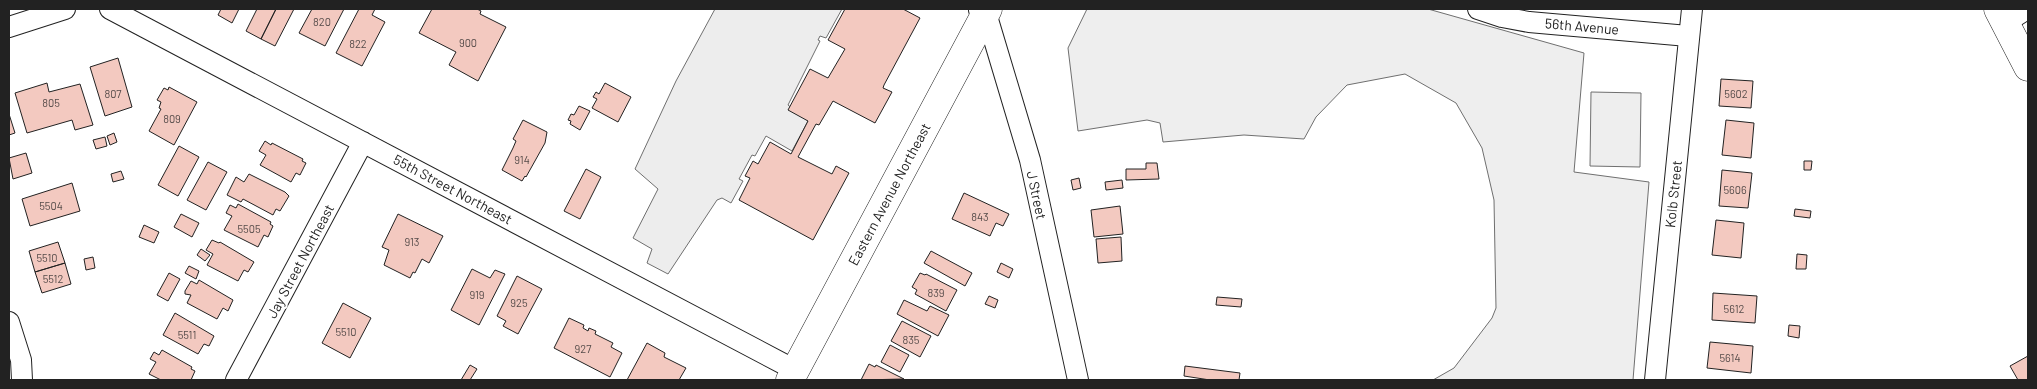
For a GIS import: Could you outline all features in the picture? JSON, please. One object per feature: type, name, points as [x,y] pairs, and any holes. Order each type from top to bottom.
[{"type":"main road","name":"Eastern Avenue Northeast","points":[[792,375],[984,10]]},
{"type":"main road","points":[[2010,14],[2028,67]]},
{"type":"street","points":[[9,27],[60,9]]},
{"type":"street","name":"56th Avenue","points":[[1478,9],[1502,17],[1529,22],[1688,36]]},
{"type":"street","name":"Kolb Street","points":[[1655,380],[1692,9]]},
{"type":"street","name":"J Street","points":[[984,10],[1030,160],[1078,380]]},
{"type":"street","name":"55th Street Northeast","points":[[122,11],[792,375]]},
{"type":"street","name":"Jay Street Northeast","points":[[236,380],[363,142]]},
{"type":"street","points":[[9,322],[21,360],[22,380]]},
{"type":"shaded area","points":[[715,9],[842,9],[826,38],[820,36],[818,40],[820,41],[788,105],[808,121],[792,151],[766,136],[755,156],[752,155],[739,179],[743,181],[731,203],[722,198],[717,200],[668,274],[647,263],[652,249],[633,238],[658,189],[635,169],[676,81]]},
{"type":"shaded area","points":[[1087,9],[1428,9],[1584,53],[1574,172],[1649,182],[1633,380],[1433,380],[1454,368],[1492,318],[1496,308],[1494,200],[1482,148],[1456,103],[1405,74],[1347,85],[1316,117],[1304,139],[1244,135],[1163,142],[1160,123],[1147,120],[1078,131],[1068,48]]},
{"type":"shaded area","points":[[1591,92],[1641,93],[1640,167],[1590,166]]},
{"type":"building","points":[[221,9],[239,9],[232,23],[218,15]]},
{"type":"building","points":[[257,9],[276,9],[261,39],[246,31]]},
{"type":"building","points":[[276,9],[294,9],[275,46],[261,39]]},
{"type":"building","points":[[312,9],[344,9],[325,46],[299,33]]},
{"type":"building","points":[[359,9],[375,9],[372,15],[385,22],[362,66],[336,53]]},
{"type":"building","points":[[432,9],[477,9],[481,11],[480,14],[506,27],[478,81],[449,65],[456,52],[419,33]]},
{"type":"building","points":[[845,9],[903,9],[920,18],[884,85],[883,88],[892,92],[875,123],[833,101],[819,125],[816,124],[798,157],[832,174],[836,166],[849,173],[813,240],[739,200],[750,178],[745,176],[753,161],[758,164],[770,142],[791,154],[808,121],[788,110],[810,69],[828,78],[845,49],[828,40]]},
{"type":"building","points":[[118,58],[132,107],[105,116],[90,67]]},
{"type":"building","points":[[1721,79],[1753,81],[1751,108],[1719,106]]},
{"type":"building","points":[[47,83],[49,92],[80,84],[93,125],[75,130],[72,120],[27,133],[15,93]]},
{"type":"building","points":[[605,83],[631,97],[618,122],[592,108],[597,99],[593,97],[596,92],[599,94]]},
{"type":"building","points":[[169,87],[197,102],[174,145],[149,131],[161,109],[159,108],[161,102],[157,100],[164,88],[168,90]]},
{"type":"building","points":[[579,106],[590,111],[580,130],[570,124],[571,121],[568,120],[571,114],[574,115]]},
{"type":"building","points":[[9,114],[15,133],[9,135]]},
{"type":"building","points":[[523,120],[547,132],[545,143],[522,181],[502,170],[516,141],[513,139]]},
{"type":"building","points":[[1726,120],[1754,123],[1751,158],[1722,155]]},
{"type":"building","points":[[114,133],[117,142],[110,145],[107,136]]},
{"type":"building","points":[[105,137],[107,146],[96,149],[93,140]]},
{"type":"building","points":[[265,141],[303,159],[302,161],[306,163],[300,175],[296,173],[291,182],[260,165],[266,155],[259,151]]},
{"type":"building","points":[[179,146],[199,157],[178,196],[158,185]]},
{"type":"building","points":[[26,153],[32,173],[13,179],[9,158]]},
{"type":"building","points":[[1804,161],[1812,161],[1811,170],[1804,170]]},
{"type":"building","points":[[208,162],[227,172],[206,210],[187,200]]},
{"type":"building","points":[[1146,163],[1157,163],[1159,179],[1126,180],[1126,169],[1146,169]]},
{"type":"building","points":[[586,169],[601,177],[580,219],[564,211]]},
{"type":"building","points":[[1722,170],[1752,173],[1748,208],[1719,206]]},
{"type":"building","points":[[121,171],[124,179],[113,182],[111,174]]},
{"type":"building","points":[[249,174],[285,192],[289,196],[280,211],[276,209],[273,215],[243,199],[241,202],[227,195],[236,177],[244,182]]},
{"type":"building","points":[[1079,178],[1081,188],[1073,190],[1071,180]]},
{"type":"building","points":[[1122,180],[1123,188],[1106,190],[1105,182]]},
{"type":"building","points":[[72,183],[80,211],[30,226],[22,199]]},
{"type":"building","points":[[964,193],[1009,214],[1003,226],[996,223],[990,236],[952,219]]},
{"type":"building","points":[[238,204],[271,222],[270,224],[273,226],[268,237],[264,235],[258,247],[224,230],[232,216],[226,213],[230,205],[236,208]]},
{"type":"building","points":[[1120,206],[1123,234],[1094,237],[1091,210]]},
{"type":"building","points":[[1795,209],[1811,211],[1810,218],[1794,216]]},
{"type":"building","points":[[181,214],[199,223],[192,237],[174,227]]},
{"type":"building","points":[[398,214],[443,236],[429,263],[422,259],[415,273],[413,272],[410,278],[384,265],[389,250],[382,247]]},
{"type":"building","points":[[1716,220],[1744,223],[1741,258],[1712,255]]},
{"type":"building","points":[[144,225],[159,232],[154,243],[139,237]]},
{"type":"building","points":[[1121,237],[1122,261],[1098,263],[1096,239]]},
{"type":"building","points":[[212,240],[220,242],[254,262],[248,272],[244,270],[238,281],[207,265],[213,254],[206,250]]},
{"type":"building","points":[[58,242],[65,263],[35,272],[29,251]]},
{"type":"building","points":[[201,249],[210,255],[205,261],[197,255]]},
{"type":"building","points":[[931,251],[972,273],[965,286],[924,263]]},
{"type":"building","points":[[1797,254],[1807,255],[1806,269],[1796,269]]},
{"type":"building","points":[[93,257],[95,268],[86,270],[84,259]]},
{"type":"building","points":[[65,263],[71,284],[42,293],[35,272]]},
{"type":"building","points":[[1001,263],[1013,269],[1009,278],[997,272]]},
{"type":"building","points":[[189,266],[199,271],[196,279],[185,273]]},
{"type":"building","points":[[472,269],[490,278],[495,270],[505,274],[479,325],[451,310]]},
{"type":"building","points":[[169,273],[180,279],[168,301],[157,295]]},
{"type":"building","points":[[920,273],[926,274],[957,290],[946,311],[915,294],[917,290],[912,287]]},
{"type":"building","points":[[517,276],[542,289],[518,334],[503,326],[506,321],[497,316]]},
{"type":"building","points":[[199,280],[233,300],[228,311],[223,308],[217,319],[187,303],[191,295],[185,294],[185,291],[191,281],[197,284]]},
{"type":"building","points":[[1713,293],[1757,296],[1755,323],[1712,320]]},
{"type":"building","points":[[989,296],[998,300],[995,308],[985,304]]},
{"type":"building","points":[[1217,297],[1242,299],[1241,307],[1216,305]]},
{"type":"building","points":[[904,300],[927,311],[930,306],[949,315],[938,336],[897,314]]},
{"type":"building","points":[[343,303],[371,318],[350,358],[322,343]]},
{"type":"building","points":[[175,313],[214,336],[209,346],[204,344],[198,354],[163,335]]},
{"type":"building","points":[[569,318],[584,325],[583,328],[588,331],[589,328],[596,331],[595,334],[613,343],[611,347],[622,353],[610,377],[554,348]]},
{"type":"building","points":[[902,321],[931,336],[920,357],[891,341]]},
{"type":"building","points":[[1789,325],[1800,326],[1799,338],[1788,336]]},
{"type":"building","points":[[1710,342],[1753,346],[1751,373],[1707,368]]},
{"type":"building","points":[[647,343],[665,353],[664,357],[686,368],[679,380],[627,380]]},
{"type":"building","points":[[890,345],[909,355],[900,372],[881,362]]},
{"type":"building","points":[[162,350],[192,367],[191,369],[195,371],[191,380],[161,380],[149,374],[156,362],[150,359],[154,352],[159,355]]},
{"type":"building","points":[[2028,356],[2028,380],[2018,380],[2010,366]]},
{"type":"building","points":[[869,364],[875,367],[876,365],[904,379],[861,380]]},
{"type":"building","points":[[470,365],[477,369],[470,380],[461,380]]},
{"type":"building","points":[[1185,366],[1240,373],[1239,380],[1210,380],[1184,376]]}]
